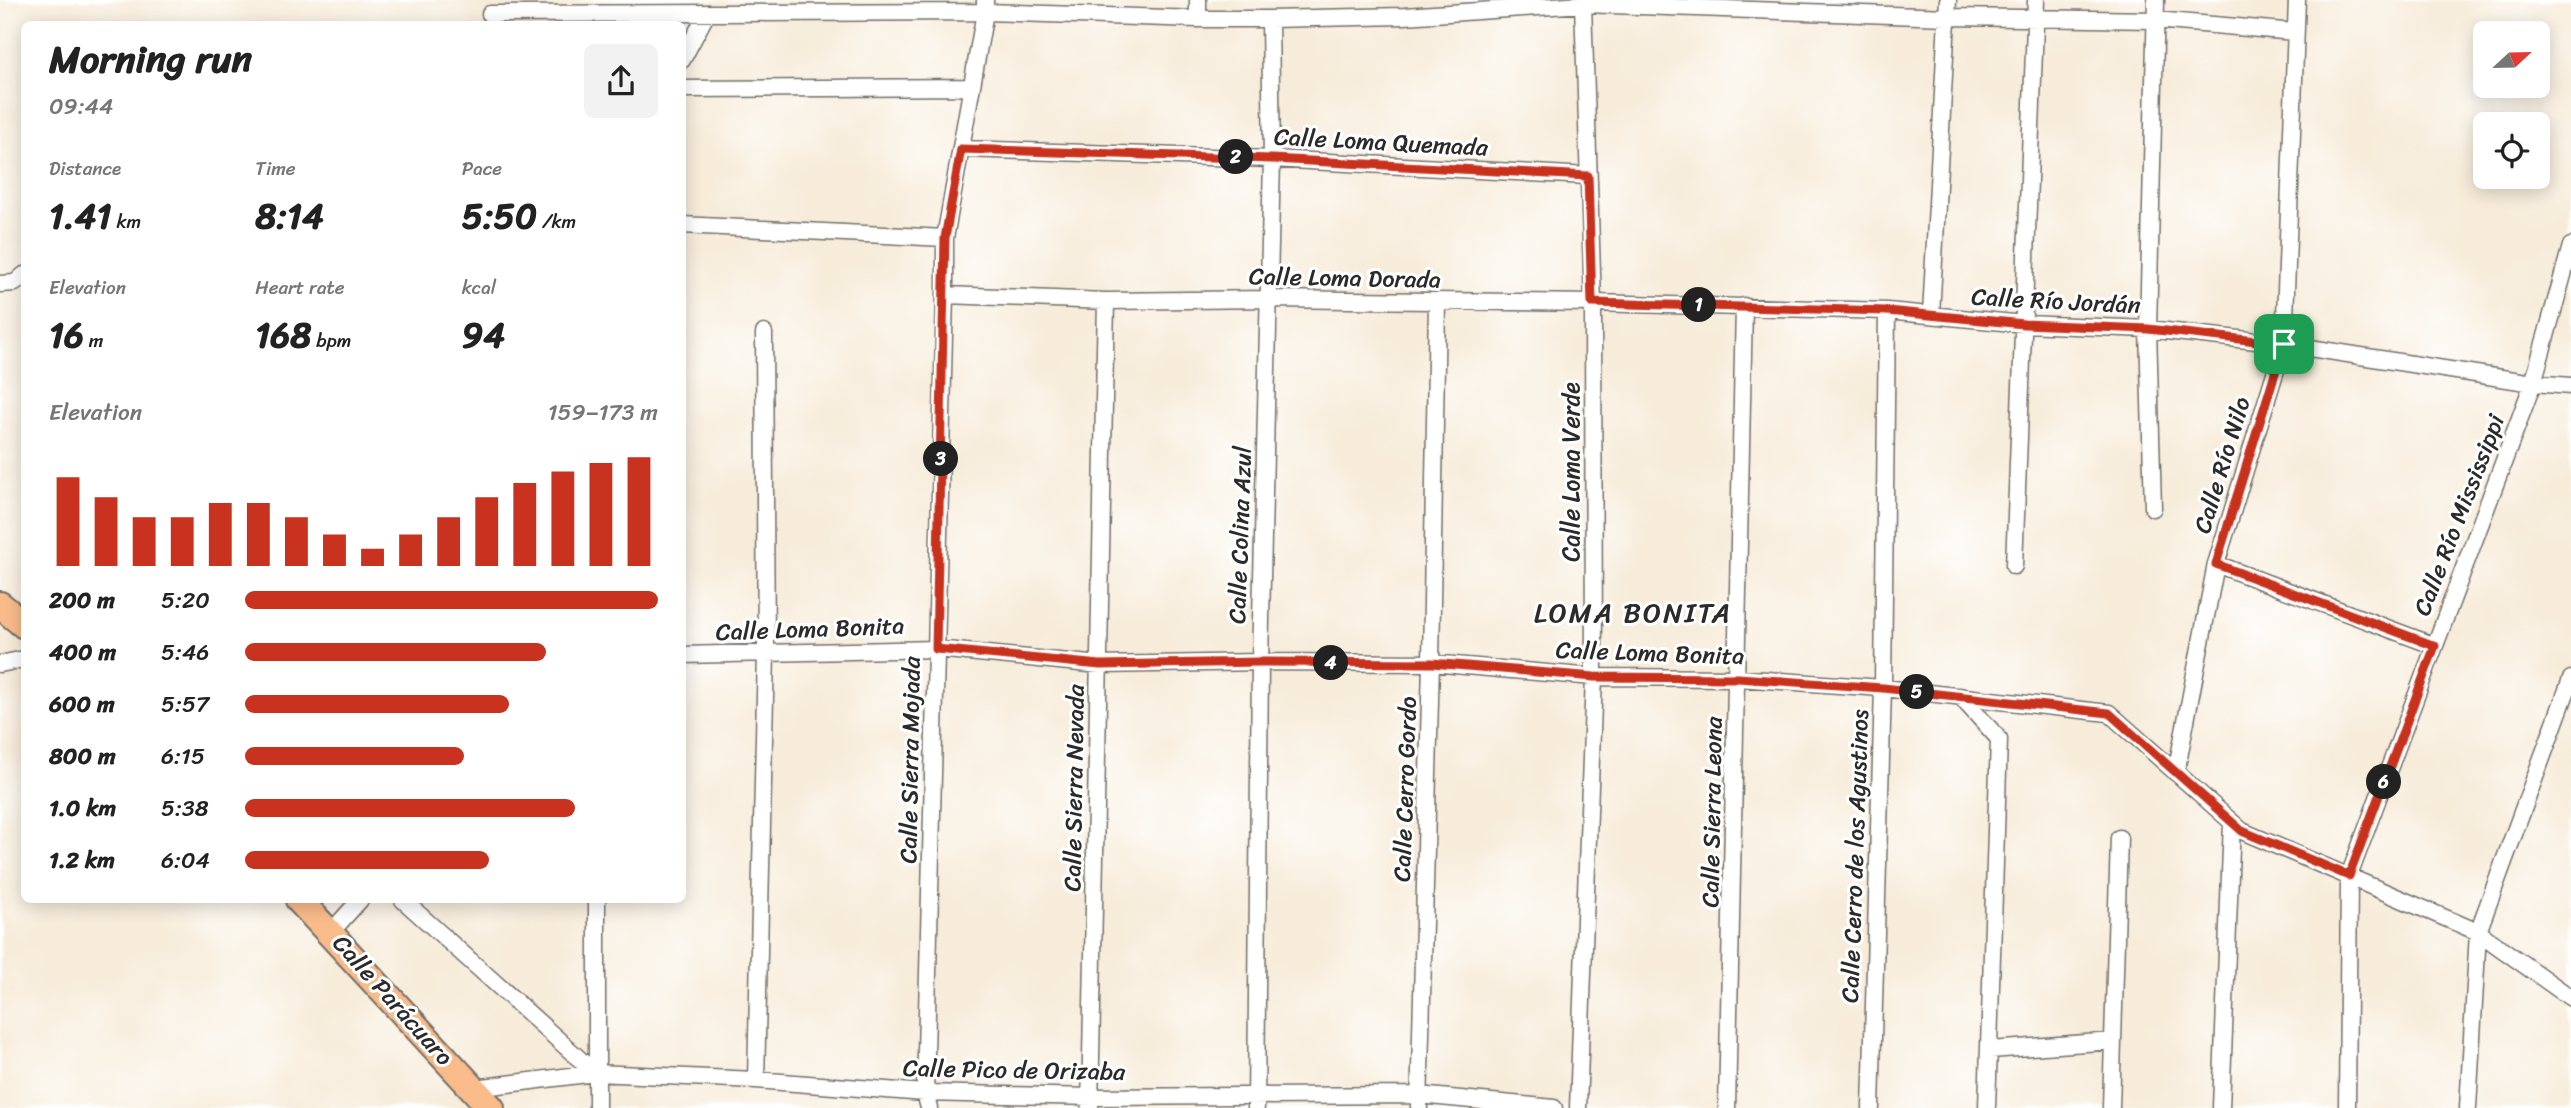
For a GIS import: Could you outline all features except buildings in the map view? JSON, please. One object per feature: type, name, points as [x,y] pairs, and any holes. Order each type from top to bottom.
[{"type":"main road","points":[[0,605],[21,622]]},
{"type":"main road","name":"Calle Parácuaro","points":[[302,903],[475,1094]]},
{"type":"street","points":[[1198,0],[1198,19]]},
{"type":"street","points":[[1931,315],[1948,0]]},
{"type":"street","points":[[2014,566],[2036,0]]},
{"type":"street","points":[[2153,508],[2148,329],[2156,0]]},
{"type":"street","name":"Calle Río Nilo","points":[[2176,773],[2216,564],[2284,344],[2297,0]]},
{"type":"street","points":[[490,13],[706,15],[759,7],[985,6],[1198,19],[1270,19],[1405,8],[1627,3],[1848,6],[1948,17],[2155,20],[2295,32]]},
{"type":"street","name":"Calle Loma Verde","points":[[1578,1108],[1594,677],[1592,303],[1583,4]]},
{"type":"street","name":"Calle Sierra Mojada","points":[[927,1100],[945,238],[985,6]]},
{"type":"street","points":[[686,52],[706,15]]},
{"type":"street","name":"Calle Colina Azul","points":[[1256,1102],[1260,662],[1272,159],[1270,19]]},
{"type":"street","points":[[686,89],[971,87]]},
{"type":"street","name":"Calle Loma Quemada","points":[[961,149],[1272,159],[1588,176]]},
{"type":"street","points":[[686,225],[945,238]]},
{"type":"street","name":"Calle Río Mississippi","points":[[2349,876],[2533,383],[2571,246]]},
{"type":"street","points":[[0,284],[15,282],[21,277]]},
{"type":"street","name":"Calle Loma Dorada","points":[[945,295],[1106,301],[1269,299],[1744,306]]},
{"type":"street","name":"Calle Sierra Nevada","points":[[1090,1102],[1106,301]]},
{"type":"street","name":"Calle Cerro Gordo","points":[[1419,1101],[1432,663],[1437,303]]},
{"type":"street","name":"Calle Río Jordán","points":[[1744,306],[1887,311],[2024,324],[2148,329],[2284,344],[2533,383],[2571,386]]},
{"type":"street","name":"Calle Sierra Leona","points":[[1727,1108],[1744,306]]},
{"type":"street","name":"Calle Cerro de los Agustinos","points":[[1871,1108],[1883,688],[1887,311]]},
{"type":"street","points":[[756,1080],[766,653],[764,334]]},
{"type":"street","points":[[2216,564],[2435,646]]},
{"type":"street","name":"Calle Loma Bonita","points":[[686,655],[936,649],[1100,665],[1432,663],[1594,677],[1738,678],[1883,688],[2109,713],[2242,831],[2478,932],[2571,998]]},
{"type":"street","points":[[0,664],[21,660]]},
{"type":"street","points":[[2468,1108],[2478,932],[2571,679]]},
{"type":"street","points":[[1961,696],[1998,739],[1987,1108]]},
{"type":"street","points":[[2221,1108],[2232,822]]},
{"type":"street","points":[[2111,1108],[2119,838]]},
{"type":"street","points":[[2347,1108],[2349,876]]},
{"type":"street","points":[[331,932],[357,903]]},
{"type":"street","points":[[406,903],[595,1073]]},
{"type":"street","points":[[597,903],[597,1108]]},
{"type":"street","points":[[1990,1050],[2113,1041]]},
{"type":"street","name":"Calle Pico de Orizaba","points":[[475,1094],[595,1073],[756,1080],[927,1100],[1419,1101],[1554,1108]]},
{"type":"district","name":"LOMA BONITA","points":[[1633,612]]},
{"type":"route","points":[[961,149],[1272,159],[1588,176],[1592,303],[1887,311],[2024,324],[2148,329],[2284,344],[2216,564],[2435,646],[2349,876],[2242,831],[2109,713],[1883,688],[1738,678],[1594,677],[1432,663],[1100,665],[936,649],[945,238],[961,149]]}]
